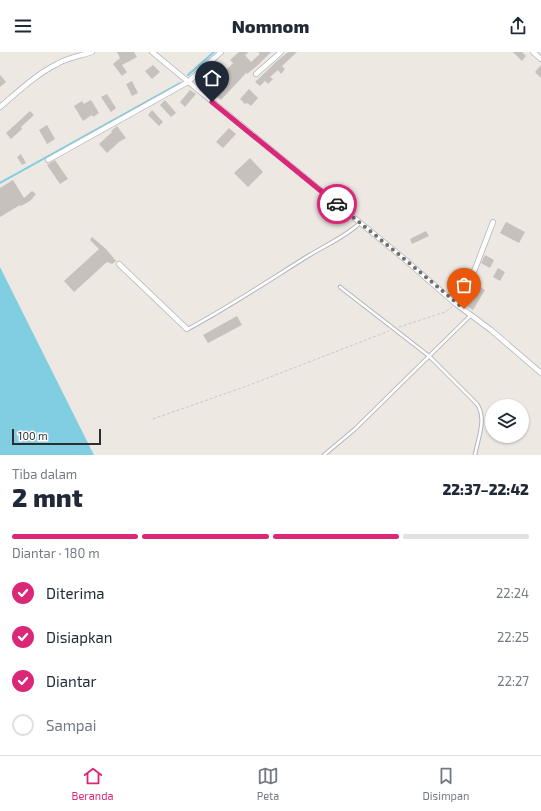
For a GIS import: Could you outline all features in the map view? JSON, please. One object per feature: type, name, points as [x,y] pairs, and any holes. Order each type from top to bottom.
[{"type":"street","points":[[0,107],[37,76],[49,68],[69,59],[92,52]]},
{"type":"street","points":[[152,52],[402,257],[456,304],[491,330],[541,373]]},
{"type":"street","points":[[48,160],[188,82],[221,52]]},
{"type":"street","points":[[256,74],[281,52]]},
{"type":"street","points":[[533,52],[541,59]]},
{"type":"street","points":[[456,304],[475,269],[493,222]]},
{"type":"street","points":[[119,264],[187,329]]},
{"type":"lane","points":[[187,329],[226,308],[347,233],[360,223]]},
{"type":"lane","points":[[340,287],[429,356],[477,404],[481,410],[483,420],[475,455]]},
{"type":"lane","points":[[327,454],[355,429],[471,315]]},
{"type":"path","points":[[153,419],[247,386],[394,329],[444,312],[456,304]]},
{"type":"water","points":[[0,267],[94,455],[0,455]]},
{"type":"building","points":[[117,52],[134,52],[137,57],[122,65],[127,72],[122,76],[113,64],[120,58]]},
{"type":"building","points":[[239,52],[249,52],[245,55],[251,62],[260,54],[258,52],[271,52],[258,65],[247,74],[246,73],[221,100],[208,89],[233,63],[230,60]]},
{"type":"building","points":[[288,52],[297,52],[282,66],[285,69],[281,74],[278,70],[270,77],[273,79],[268,84],[265,81],[260,86],[255,82],[277,61]]},
{"type":"building","points":[[513,52],[522,52],[526,56],[522,61]]},
{"type":"building","points":[[153,65],[160,72],[152,79],[145,71]]},
{"type":"building","points":[[541,65],[541,78],[535,72]]},
{"type":"building","points":[[0,75],[6,82],[0,87]]},
{"type":"building","points":[[132,81],[138,93],[132,96],[126,84]]},
{"type":"building","points":[[249,89],[258,98],[251,106],[247,103],[245,104],[240,99]]},
{"type":"building","points":[[190,90],[196,94],[185,107],[180,102]]},
{"type":"building","points":[[107,94],[116,108],[111,112],[101,97]]},
{"type":"building","points":[[91,100],[99,113],[93,117],[92,115],[83,121],[74,106],[82,101],[84,104]]},
{"type":"building","points":[[165,100],[176,113],[171,117],[160,105]]},
{"type":"building","points":[[152,110],[163,122],[159,126],[148,115]]},
{"type":"building","points":[[30,111],[34,115],[11,139],[6,133]]},
{"type":"building","points":[[47,125],[55,139],[47,144],[39,130]]},
{"type":"building","points":[[117,126],[126,138],[107,153],[99,144]]},
{"type":"building","points":[[229,128],[236,134],[223,148],[216,142]]},
{"type":"building","points":[[21,154],[26,163],[22,165],[17,157]]},
{"type":"building","points":[[250,158],[263,172],[248,187],[234,173]]},
{"type":"building","points":[[55,160],[68,179],[60,184],[47,165]]},
{"type":"building","points":[[13,180],[24,198],[32,191],[36,194],[30,201],[0,217],[0,188]]},
{"type":"building","points":[[506,222],[525,232],[519,243],[500,233]]},
{"type":"building","points":[[426,231],[429,236],[412,244],[410,239]]},
{"type":"building","points":[[92,237],[106,249],[116,261],[112,264],[107,262],[74,292],[64,281],[99,249],[90,240]]},
{"type":"building","points":[[485,255],[494,260],[490,268],[481,263]]},
{"type":"building","points":[[498,268],[505,272],[500,281],[493,277]]},
{"type":"building","points":[[477,285],[485,290],[473,310],[461,303],[467,291],[472,294]]},
{"type":"building","points":[[237,316],[242,325],[208,343],[203,335]]},
{"type":"waterway","points":[[188,75],[214,52]]},
{"type":"waterway","points":[[0,183],[180,83]]},
{"type":"way so far","points":[[337,204],[402,257],[456,304],[464,309]]},
{"type":"route","points":[[212,102],[337,204]]}]
